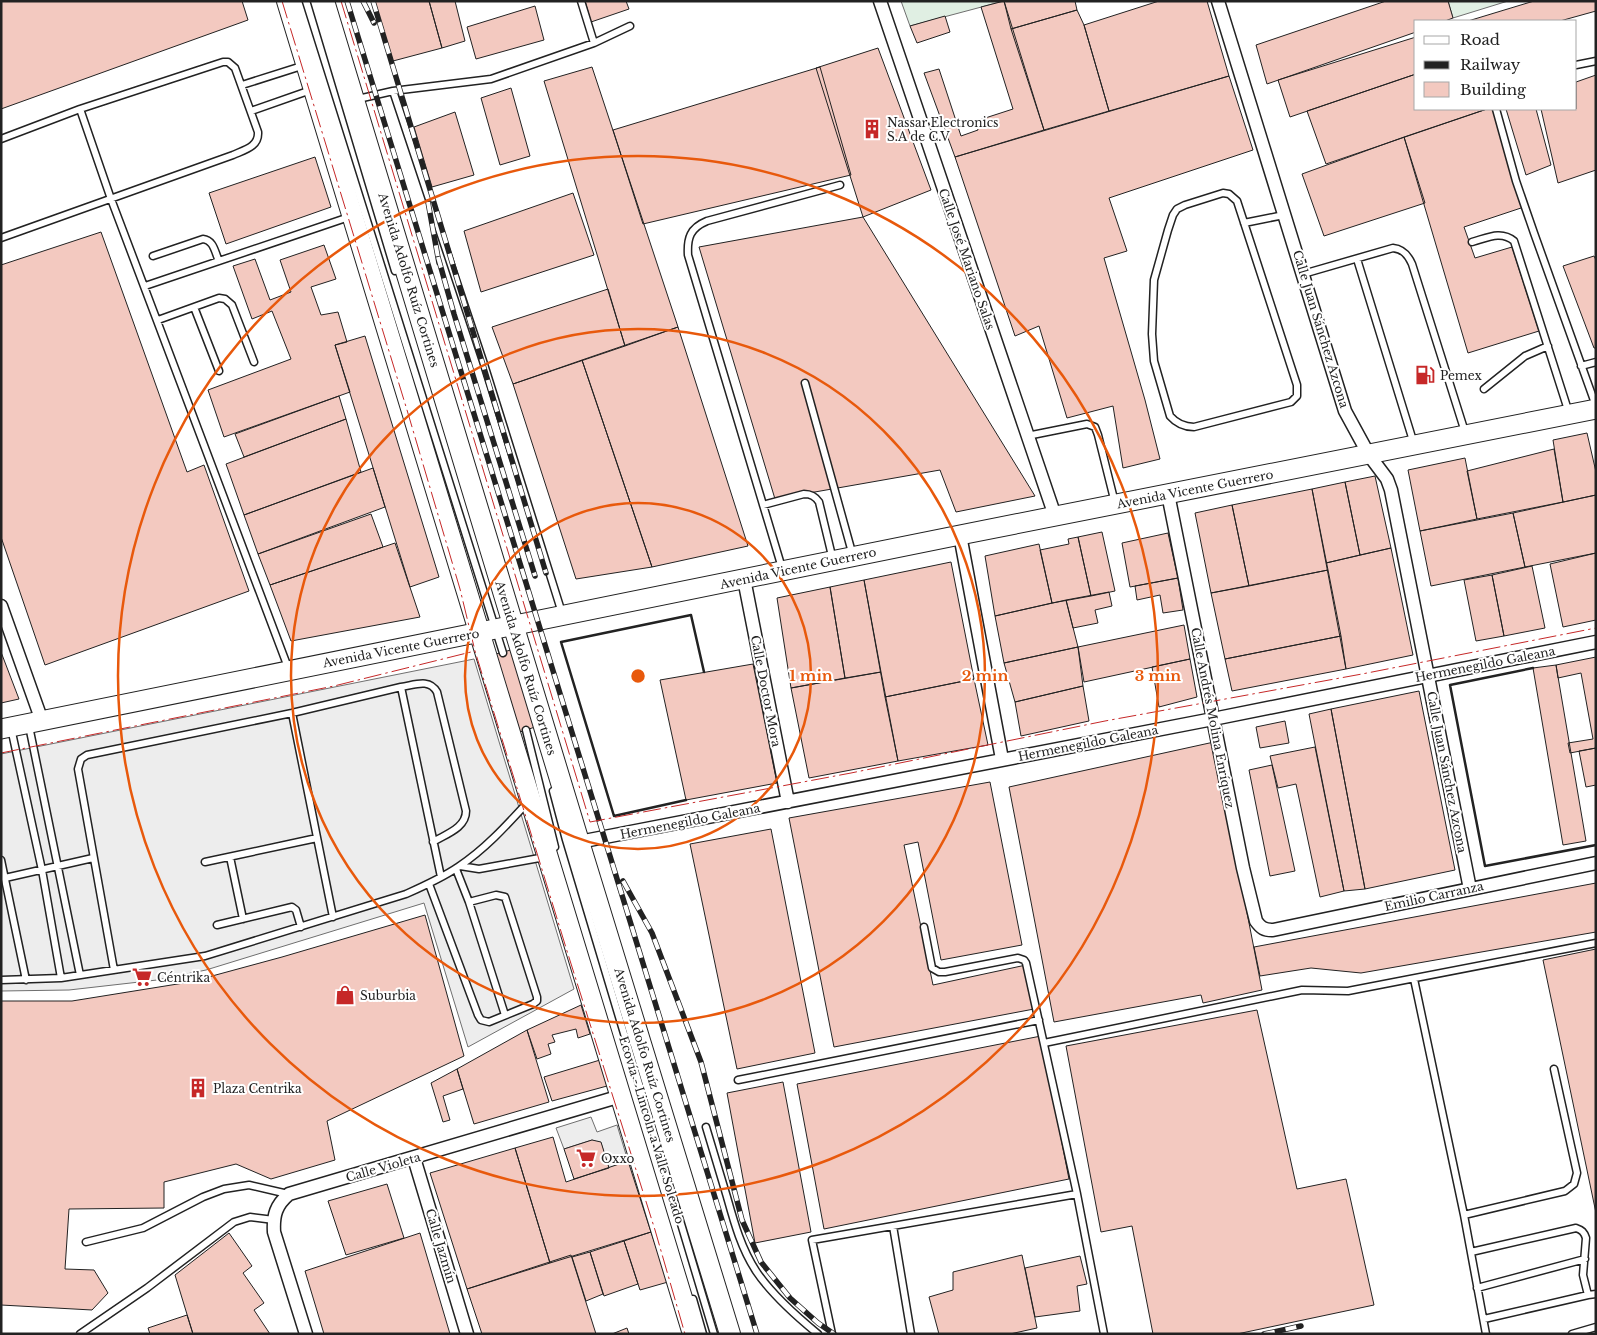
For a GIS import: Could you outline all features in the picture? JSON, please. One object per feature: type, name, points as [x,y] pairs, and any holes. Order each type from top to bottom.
[{"type":"main road","name":"Avenida Adolfo Ruíz Cortines","points":[[287,1],[352,216],[579,842],[730,1334]]},
{"type":"main road","name":"Avenida Adolfo Ruíz Cortines","points":[[324,1],[354,100],[500,628],[530,801],[551,854],[620,1096],[694,1334]]},
{"type":"main road","name":"Avenida Vicente Guerrero","points":[[6,728],[1596,408]]},
{"type":"street","name":"Calle José Mariano Salas","points":[[880,1],[1054,516]]},
{"type":"street","name":"Calle Juan Sánchez Azcona","points":[[1218,1],[1345,411],[1369,455],[1387,479],[1391,490],[1470,888]]},
{"type":"street","name":"Calle Andrés Molina Enríquez","points":[[1168,494],[1241,859],[1256,921],[1265,930],[1272,930]]},
{"type":"street","points":[[960,535],[1002,759]]},
{"type":"street","name":"Calle Doctor Mora","points":[[744,579],[788,802]]},
{"type":"street","points":[[1,606],[35,722]]},
{"type":"street","name":"Hermenegildo Galeana","points":[[579,842],[1002,759],[1213,720],[1596,642]]},
{"type":"street","name":"Emilio Carranza","points":[[1272,930],[1596,863]]},
{"type":"street","name":"Calle Violeta","points":[[289,1194],[620,1096]]},
{"type":"street","name":"Calle Jazmín","points":[[414,1158],[467,1334]]},
{"type":"street","points":[[289,1194],[276,1209],[274,1232],[306,1334]]},
{"type":"lane","points":[[298,1],[500,628],[502,653]]},
{"type":"lane","points":[[314,1],[397,277]]},
{"type":"lane","points":[[581,1],[594,43]]},
{"type":"lane","points":[[354,100],[393,91],[491,79],[594,43],[630,26]]},
{"type":"lane","points":[[1577,65],[1596,61]]},
{"type":"lane","points":[[1,139],[80,109],[223,62],[228,62],[235,68],[258,132],[258,138],[248,149],[1,238]]},
{"type":"lane","points":[[242,86],[306,64]]},
{"type":"lane","points":[[251,111],[314,89]]},
{"type":"lane","points":[[393,91],[483,360],[562,615]]},
{"type":"lane","points":[[80,109],[111,199],[289,671]]},
{"type":"lane","points":[[1496,110],[1516,180],[1596,408]]},
{"type":"lane","points":[[784,571],[688,255],[687,242],[691,232],[697,225],[707,221],[840,185]]},
{"type":"lane","points":[[1224,193],[1229,194],[1237,201],[1244,223],[1297,385],[1297,396],[1291,402],[1194,427],[1186,427],[1175,422],[1170,416],[1154,361],[1152,334],[1153,294],[1157,265],[1173,215],[1180,207],[1224,193]]},
{"type":"lane","points":[[1244,223],[1285,214]]},
{"type":"lane","points":[[145,286],[352,216]]},
{"type":"lane","points":[[1472,242],[1502,234],[1514,240],[1569,414]]},
{"type":"lane","points":[[153,256],[208,239],[212,243],[219,261]]},
{"type":"lane","points":[[1303,274],[1393,248],[1398,248],[1409,257],[1466,435]]},
{"type":"lane","points":[[1357,258],[1414,446]]},
{"type":"lane","points":[[158,320],[219,298],[230,302],[254,362]]},
{"type":"lane","points":[[194,307],[219,371]]},
{"type":"lane","points":[[1484,389],[1525,356],[1548,346]]},
{"type":"lane","points":[[1581,366],[1596,362]]},
{"type":"lane","points":[[805,383],[854,557]]},
{"type":"lane","points":[[1027,436],[1087,424],[1093,426],[1098,436],[1115,504]]},
{"type":"lane","points":[[763,505],[804,494],[816,497],[819,502],[833,561]]},
{"type":"lane","points":[[114,970],[78,769],[83,757],[292,713],[401,687],[423,683],[428,684],[437,692],[466,811],[464,821],[460,826],[433,842]]},
{"type":"lane","points":[[401,687],[441,877]]},
{"type":"lane","points":[[292,713],[333,917]]},
{"type":"lane","points":[[35,722],[58,866],[80,975]]},
{"type":"lane","points":[[537,726],[542,745]]},
{"type":"lane","points":[[6,728],[42,870],[61,978]]},
{"type":"lane","points":[[458,867],[479,868],[551,854],[526,730]]},
{"type":"lane","points":[[551,783],[569,850],[714,1334]]},
{"type":"lane","points":[[1,980],[61,978],[206,956],[406,894],[430,884],[458,867],[502,830],[530,801]]},
{"type":"lane","points":[[204,862],[317,838]]},
{"type":"lane","points":[[230,857],[243,919]]},
{"type":"lane","points":[[5,878],[94,858]]},
{"type":"lane","points":[[1,860],[26,980]]},
{"type":"lane","points":[[458,867],[505,1015]]},
{"type":"lane","points":[[430,884],[478,1015],[484,1022],[489,1022],[537,1001],[507,900],[501,895],[496,895],[469,902]]},
{"type":"lane","points":[[217,925],[292,907],[296,910],[301,927]]},
{"type":"lane","points":[[924,927],[932,968],[938,972],[1018,958],[1024,960],[1077,1194],[1104,1334]]},
{"type":"lane","points":[[1044,1043],[1302,990],[1348,991],[1596,943]]},
{"type":"lane","points":[[1414,979],[1464,1215],[1486,1334]]},
{"type":"lane","points":[[738,1080],[1039,1020]]},
{"type":"lane","points":[[1464,1215],[1565,1191],[1574,1184],[1577,1172],[1554,1069]]},
{"type":"lane","points":[[706,1127],[745,1252],[769,1288],[818,1334]]},
{"type":"lane","points":[[86,1242],[143,1228],[203,1197],[224,1189],[249,1185],[289,1194]]},
{"type":"lane","points":[[832,1334],[812,1240],[1077,1194]]},
{"type":"lane","points":[[80,1334],[147,1288],[234,1222],[250,1217],[274,1220]]},
{"type":"lane","points":[[893,1226],[911,1334]]},
{"type":"lane","points":[[1471,1252],[1576,1228],[1583,1231],[1586,1238],[1583,1275],[1588,1295]]},
{"type":"lane","points":[[1477,1288],[1585,1259]]},
{"type":"lane","points":[[690,1289],[694,1334]]},
{"type":"lane","points":[[1484,1319],[1596,1294]]},
{"type":"lane","points":[[1572,1334],[1596,1327]]},
{"type":"green space","points":[[901,1],[1004,1],[910,26]]},
{"type":"green space","points":[[1448,1],[1508,1],[1453,18]]},
{"type":"shaded area","points":[[474,659],[574,989],[468,1047],[424,903],[206,970],[157,980],[69,990],[1,991],[1,754]]},
{"type":"shaded area","points":[[591,1117],[597,1132],[617,1125],[628,1161],[609,1168],[601,1143],[592,1140],[564,1149],[556,1128]]},
{"type":"building","points":[[1,1],[242,1],[248,20],[1,109]]},
{"type":"building","points":[[374,1],[429,1],[442,48],[393,61]]},
{"type":"building","points":[[429,1],[455,1],[465,41],[442,48]]},
{"type":"building","points":[[585,1],[626,1],[629,9],[591,22]]},
{"type":"building","points":[[1004,1],[1075,1],[1077,10],[1011,29]]},
{"type":"building","points":[[1004,1],[1044,130],[955,157],[924,73],[939,69],[961,136],[978,130],[976,121],[1013,109],[981,7]]},
{"type":"building","points":[[1159,1],[1207,1],[1229,76],[1109,111],[1084,25]]},
{"type":"building","points":[[1386,1],[1448,1],[1453,18],[1448,20],[1414,20],[1414,33],[1267,84],[1256,45]]},
{"type":"building","points":[[1534,1],[1596,1],[1596,11],[1564,20],[1471,20]]},
{"type":"building","points":[[535,6],[544,40],[476,59],[467,27]]},
{"type":"building","points":[[1077,10],[1084,25],[1109,111],[1044,130],[1011,29]]},
{"type":"building","points":[[945,16],[950,32],[917,43],[910,26]]},
{"type":"building","points":[[1414,38],[1414,75],[1290,117],[1278,80]]},
{"type":"building","name":"Nassar Electronics S.A de C.V","points":[[878,48],[931,190],[863,217],[816,68]]},
{"type":"building","points":[[592,67],[678,327],[625,346],[544,81]]},
{"type":"building","points":[[820,67],[851,175],[643,224],[613,130]]},
{"type":"building","points":[[1414,75],[1414,110],[1484,110],[1326,164],[1307,111]]},
{"type":"building","points":[[1596,75],[1596,170],[1558,183],[1541,110],[1577,110],[1577,82]]},
{"type":"building","points":[[1229,76],[1253,150],[1109,198],[1127,251],[1104,258],[1160,459],[1123,468],[1113,406],[1067,418],[1039,326],[1015,336],[955,157]]},
{"type":"building","points":[[511,88],[530,156],[500,165],[481,98]]},
{"type":"building","points":[[1484,110],[1494,110],[1524,207],[1464,227],[1475,258],[1512,247],[1539,331],[1468,353],[1404,137]]},
{"type":"building","points":[[1506,110],[1536,110],[1551,165],[1526,175]]},
{"type":"building","points":[[455,112],[474,175],[432,187],[414,127]]},
{"type":"building","points":[[1404,137],[1425,203],[1324,236],[1302,174]]},
{"type":"building","points":[[315,157],[331,207],[226,244],[209,193]]},
{"type":"building","points":[[573,193],[594,255],[481,292],[464,231]]},
{"type":"building","points":[[863,217],[1035,496],[956,512],[940,470],[775,499],[699,247]]},
{"type":"building","points":[[101,232],[187,472],[204,465],[249,591],[45,665],[1,537],[1,265]]},
{"type":"building","points":[[324,245],[336,279],[311,287],[321,315],[338,312],[347,342],[335,345],[350,392],[224,437],[208,390],[291,359],[272,311],[252,319],[233,266],[255,259],[270,300],[291,292],[280,260]]},
{"type":"building","points":[[1594,256],[1596,260],[1596,348],[1594,348],[1563,266]]},
{"type":"building","points":[[608,289],[625,346],[513,384],[492,327]]},
{"type":"building","points":[[678,327],[748,546],[652,567],[582,360]]},
{"type":"building","points":[[365,336],[439,577],[410,587],[335,345]]},
{"type":"building","points":[[582,360],[652,567],[576,579],[513,384]]},
{"type":"building","points":[[339,396],[346,419],[244,457],[235,434]]},
{"type":"building","points":[[346,419],[361,472],[244,515],[226,464]]},
{"type":"building","points":[[1587,433],[1596,472],[1596,495],[1563,502],[1553,440]]},
{"type":"building","points":[[1554,449],[1563,502],[1477,519],[1467,471]]},
{"type":"building","points":[[1465,458],[1477,519],[1420,531],[1408,470]]},
{"type":"building","points":[[373,468],[385,507],[258,554],[244,515]]},
{"type":"building","points":[[1375,476],[1391,548],[1360,555],[1345,482]]},
{"type":"building","points":[[1345,482],[1360,555],[1326,563],[1312,489]]},
{"type":"building","points":[[1312,489],[1328,570],[1249,586],[1232,505]]},
{"type":"building","points":[[1596,495],[1596,553],[1525,567],[1513,513]]},
{"type":"building","points":[[1232,505],[1249,586],[1211,593],[1195,513]]},
{"type":"building","points":[[1513,513],[1525,567],[1431,586],[1420,531]]},
{"type":"building","points":[[371,514],[383,547],[270,585],[258,554]]},
{"type":"building","points":[[1102,532],[1115,591],[1091,596],[1078,537]]},
{"type":"building","points":[[1168,533],[1178,578],[1130,587],[1122,543]]},
{"type":"building","points":[[1078,537],[1091,596],[1052,603],[1040,550],[1069,544],[1068,539]]},
{"type":"building","points":[[395,543],[420,617],[291,641],[270,585]]},
{"type":"building","points":[[1039,544],[1052,603],[995,616],[985,556]]},
{"type":"building","points":[[1391,548],[1413,655],[1346,669],[1326,563]]},
{"type":"building","points":[[1596,553],[1596,620],[1563,627],[1550,564]]},
{"type":"building","points":[[951,562],[974,679],[885,697],[864,580]]},
{"type":"building","points":[[1532,566],[1545,628],[1504,636],[1492,575]]},
{"type":"building","points":[[1328,570],[1341,636],[1225,659],[1211,593]]},
{"type":"building","points":[[1492,575],[1504,636],[1476,641],[1464,580]]},
{"type":"building","points":[[1178,578],[1183,610],[1163,613],[1160,595],[1137,600],[1135,586]]},
{"type":"building","points":[[864,580],[881,672],[845,678],[830,587]]},
{"type":"building","points":[[830,587],[845,678],[791,688],[777,598]]},
{"type":"building","points":[[1109,592],[1112,606],[1095,610],[1098,623],[1073,628],[1066,600]]},
{"type":"building","points":[[1066,600],[1078,647],[1004,663],[995,616]]},
{"type":"building","points":[[1184,625],[1190,659],[1084,682],[1078,647]]},
{"type":"building","points":[[1341,636],[1346,669],[1232,691],[1225,659]]},
{"type":"building","points":[[1078,647],[1083,686],[1015,702],[1004,663]]},
{"type":"building","points":[[518,648],[541,725],[520,732],[496,654]]},
{"type":"building","points":[[1,652],[19,699],[1,703]]},
{"type":"building","points":[[1596,657],[1596,748],[1570,753],[1568,743],[1593,739],[1581,673],[1558,678],[1556,665]]},
{"type":"building","points":[[1190,659],[1197,697],[1159,707],[1152,667]]},
{"type":"building","points":[[753,664],[777,783],[686,800],[660,680]]},
{"type":"building","points":[[1556,665],[1586,841],[1563,845],[1533,668]]},
{"type":"building","points":[[881,672],[898,761],[809,778],[791,688]]},
{"type":"building","points":[[974,679],[988,745],[898,761],[885,697]]},
{"type":"building","points":[[1083,686],[1089,721],[1021,736],[1015,702]]},
{"type":"building","points":[[1419,691],[1455,870],[1365,889],[1331,709]]},
{"type":"building","points":[[1331,709],[1365,889],[1344,891],[1309,714]]},
{"type":"building","points":[[1285,721],[1289,743],[1260,748],[1256,727]]},
{"type":"building","points":[[1214,742],[1262,990],[1203,1003],[1201,995],[1054,1022],[1009,787]]},
{"type":"building","points":[[1315,747],[1344,891],[1320,897],[1296,784],[1278,788],[1270,756]]},
{"type":"building","points":[[1596,748],[1596,785],[1586,787],[1579,751]]},
{"type":"building","points":[[1272,765],[1295,871],[1270,876],[1249,770]]},
{"type":"building","points":[[990,782],[1022,945],[941,960],[918,842],[904,845],[933,985],[1026,965],[1034,1009],[834,1047],[789,818]]},
{"type":"building","points":[[771,829],[815,1053],[737,1069],[690,844]]},
{"type":"building","points":[[1596,883],[1596,932],[1361,973],[1311,968],[1260,976],[1254,947]]},
{"type":"building","name":"Plaza Centrika","points":[[425,915],[464,1056],[327,1121],[335,1160],[271,1179],[236,1164],[164,1182],[164,1208],[69,1209],[65,1269],[94,1270],[108,1293],[92,1310],[1,1305],[1,1001],[72,1001],[190,982]]},
{"type":"building","points":[[1596,949],[1596,1213],[1543,960]]},
{"type":"building","points":[[581,1005],[590,1034],[578,1038],[576,1029],[552,1035],[555,1042],[548,1044],[551,1054],[537,1059],[527,1030]]},
{"type":"building","points":[[1257,1010],[1297,1189],[1346,1179],[1374,1305],[1237,1334],[1153,1334],[1132,1226],[1101,1232],[1066,1046]]},
{"type":"building","points":[[527,1030],[549,1102],[474,1124],[457,1069]]},
{"type":"building","points":[[1041,1036],[1069,1179],[824,1229],[797,1084]]},
{"type":"building","points":[[600,1060],[607,1086],[552,1101],[544,1077]]},
{"type":"building","points":[[457,1069],[463,1089],[443,1096],[450,1120],[443,1122],[431,1083]]},
{"type":"building","points":[[783,1082],[811,1232],[755,1243],[727,1093]]},
{"type":"building","points":[[553,1137],[566,1182],[628,1161],[651,1232],[550,1263],[515,1148]]},
{"type":"building","name":"Oxxo","points":[[592,1140],[601,1142],[609,1168],[574,1179],[564,1149]]},
{"type":"building","points":[[515,1148],[550,1263],[467,1289],[430,1173]]},
{"type":"building","points":[[387,1184],[404,1238],[346,1255],[328,1201]]},
{"type":"building","points":[[651,1232],[668,1282],[640,1290],[624,1241]]},
{"type":"building","points":[[229,1233],[252,1266],[243,1273],[264,1303],[254,1310],[270,1334],[193,1334],[175,1275]]},
{"type":"building","points":[[420,1233],[450,1334],[324,1334],[305,1271]]},
{"type":"building","points":[[624,1241],[638,1284],[604,1296],[590,1252]]},
{"type":"building","points":[[590,1252],[603,1294],[586,1301],[572,1257]]},
{"type":"building","points":[[571,1255],[596,1334],[482,1334],[467,1289]]},
{"type":"building","points":[[1022,1255],[1037,1328],[1010,1334],[939,1334],[929,1297],[953,1290],[953,1272]]},
{"type":"building","points":[[1080,1256],[1087,1284],[1077,1286],[1080,1311],[1035,1317],[1025,1268]]},
{"type":"building","points":[[187,1315],[193,1334],[150,1334],[148,1328]]},
{"type":"building","points":[[627,1328],[629,1334],[612,1334]]},
{"type":"railway","points":[[347,1],[757,1334]]},
{"type":"railway","points":[[363,1],[374,23]]},
{"type":"railway","points":[[373,1],[546,573]]},
{"type":"railway","points":[[428,202],[439,263]]},
{"type":"railway","points":[[438,257],[535,576]]},
{"type":"railway","points":[[623,881],[652,933],[701,1062],[742,1220],[761,1262],[790,1298],[818,1323],[834,1334]]},
{"type":"railway","points":[[1264,1334],[1301,1326]]},
{"type":"wall","points":[[686,800],[614,816],[561,642],[691,615],[704,672]]},
{"type":"wall","points":[[1533,668],[1450,685],[1485,866],[1596,845]]},
{"type":"power","points":[[282,1],[407,410],[460,589],[475,651],[655,1230],[685,1334]]},
{"type":"power","points":[[341,1],[590,822],[851,773],[1105,721],[1362,674],[1596,628]]},
{"type":"power","points":[[1,753],[334,686],[475,651]]},
{"type":"place","name":"Nassar Electronics S.A de C.V","points":[[872,129]]},
{"type":"place","name":"Pemex","points":[[1425,375]]},
{"type":"place","name":"Céntrika","points":[[142,977]]},
{"type":"place","name":"Suburbia","points":[[345,995]]},
{"type":"place","name":"Plaza Centrika","points":[[198,1088]]},
{"type":"place","name":"Oxxo","points":[[586,1158]]}]
